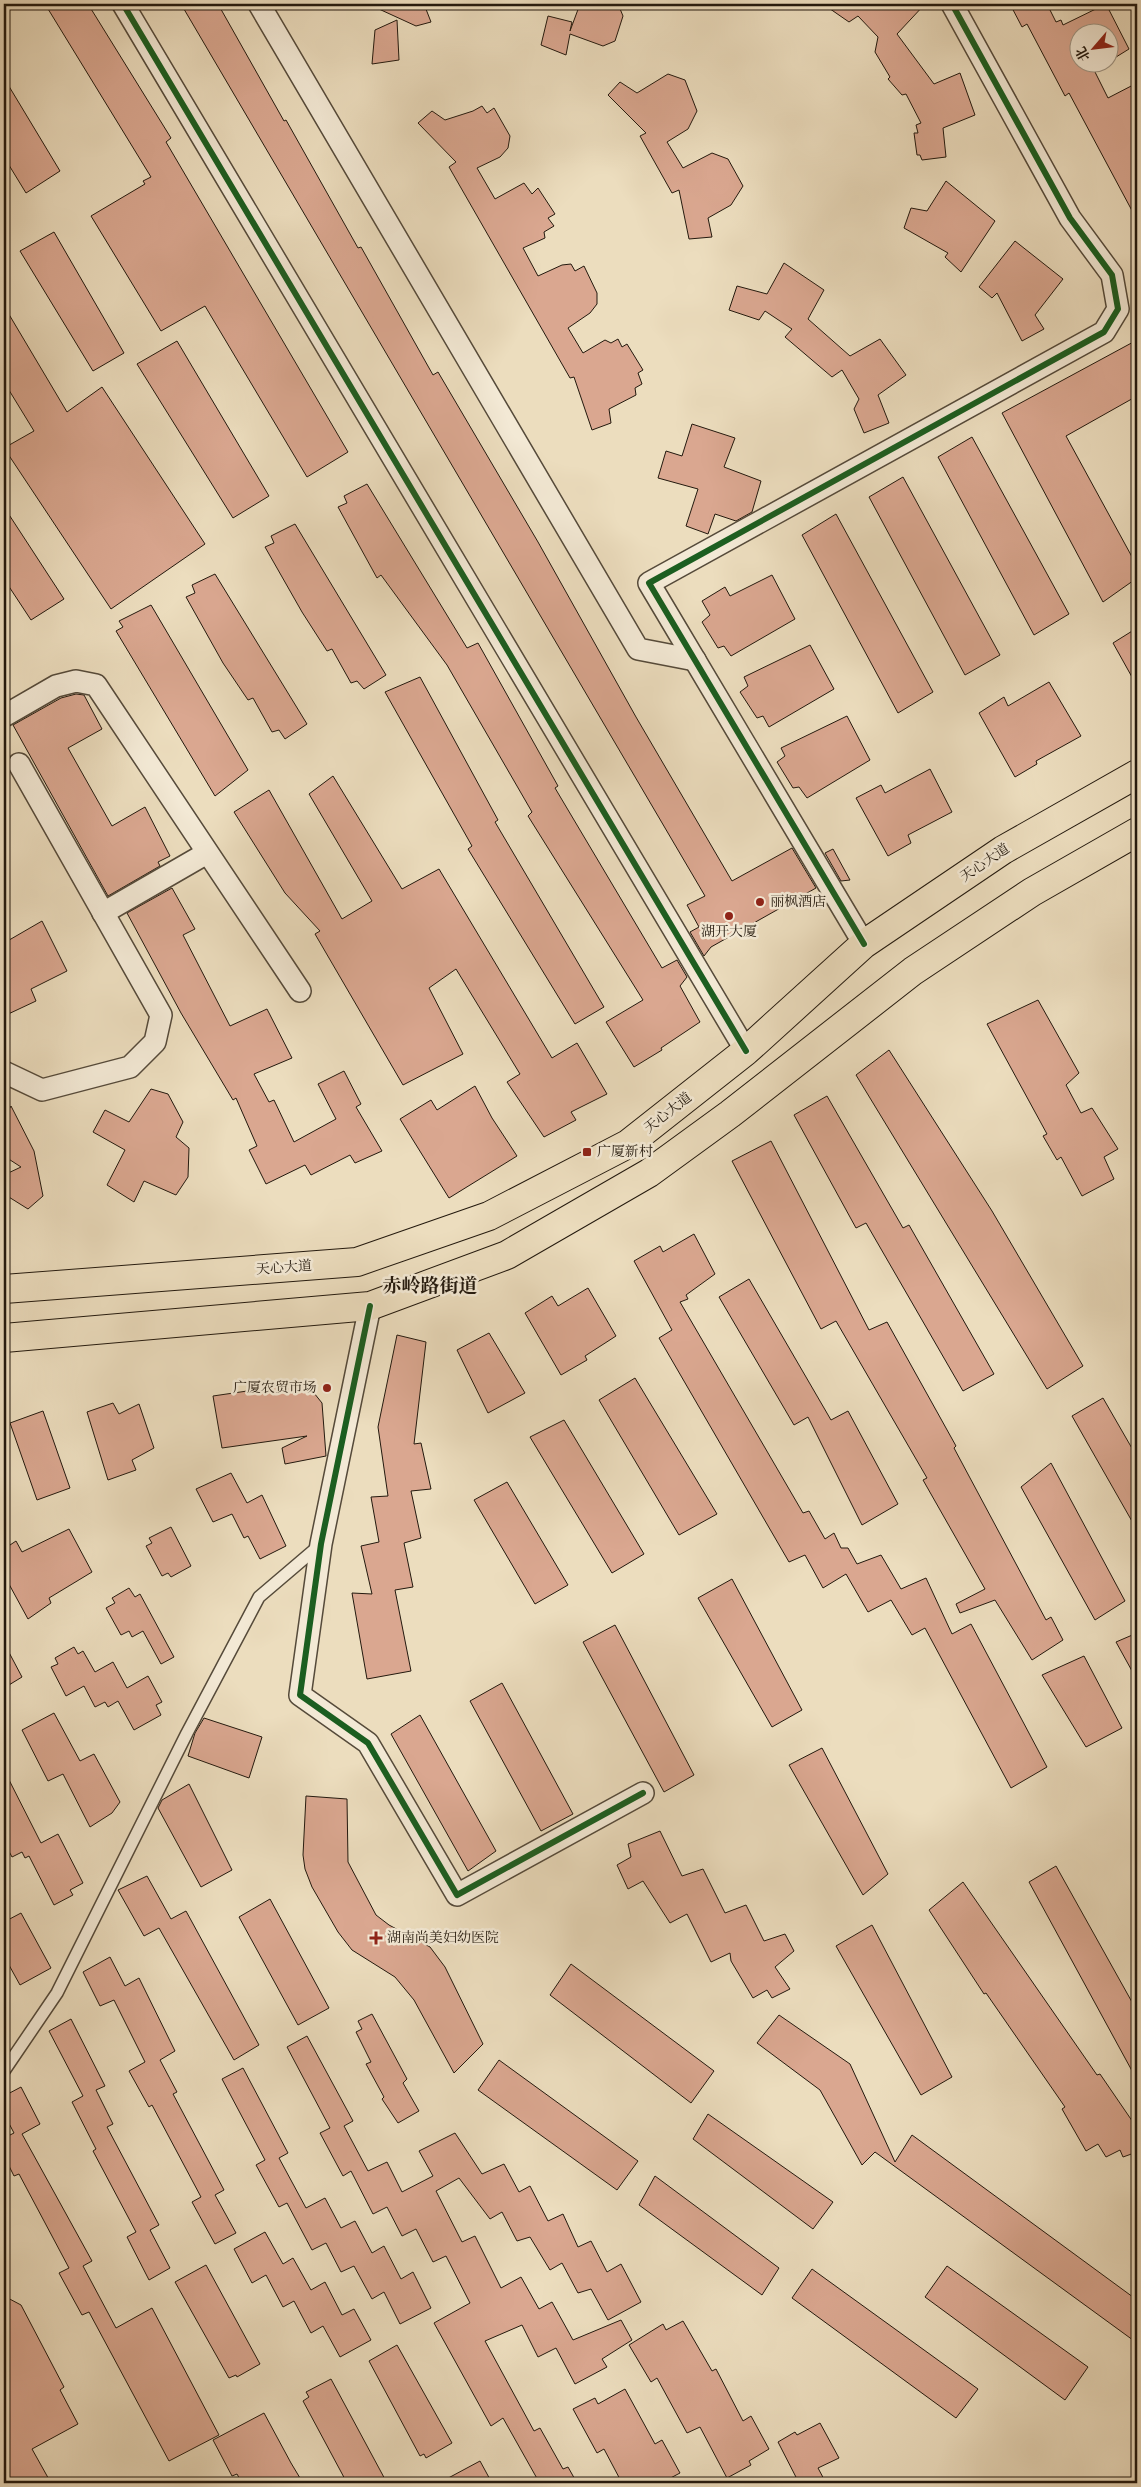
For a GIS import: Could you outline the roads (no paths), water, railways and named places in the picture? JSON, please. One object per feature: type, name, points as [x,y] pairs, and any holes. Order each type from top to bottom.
[{"type":"main road","name":"天心大道","points":[[4,1289],[357,1262],[489,1216],[628,1144],[746,1050],[864,944],[1003,850],[1137,774]]},
{"type":"main road","points":[[4,1338],[370,1306],[507,1255],[648,1173],[730,1114],[913,970],[1032,892],[1137,832]]},
{"type":"street","points":[[123,4],[746,1050]]},
{"type":"street","points":[[259,4],[638,649],[695,660]]},
{"type":"street","points":[[864,944],[649,583],[1104,332],[1118,309],[1112,274],[1070,218],[952,4]]},
{"type":"street","points":[[4,716],[56,686],[76,681],[96,685],[300,991]]},
{"type":"street","points":[[4,1072],[42,1090],[130,1066],[155,1042],[161,1015],[19,764]]},
{"type":"street","points":[[104,913],[207,853]]},
{"type":"street","points":[[370,1306],[322,1544],[300,1695],[368,1743],[457,1895],[643,1793]]},
{"type":"lane","points":[[4,2071],[57,1992],[187,1733],[259,1597],[322,1544]]},
{"type":"place","name":"丽枫酒店","points":[[760,902]]},
{"type":"place","name":"湖开大厦","points":[[729,916]]},
{"type":"place","name":"广厦新村","points":[[587,1152]]},
{"type":"place","name":"广厦农贸市场","points":[[327,1388]]},
{"type":"place","name":"湖南尚美妇幼医院","points":[[376,1938]]},
{"type":"district","name":"赤岭路街道","points":[[430,1287]]}]
